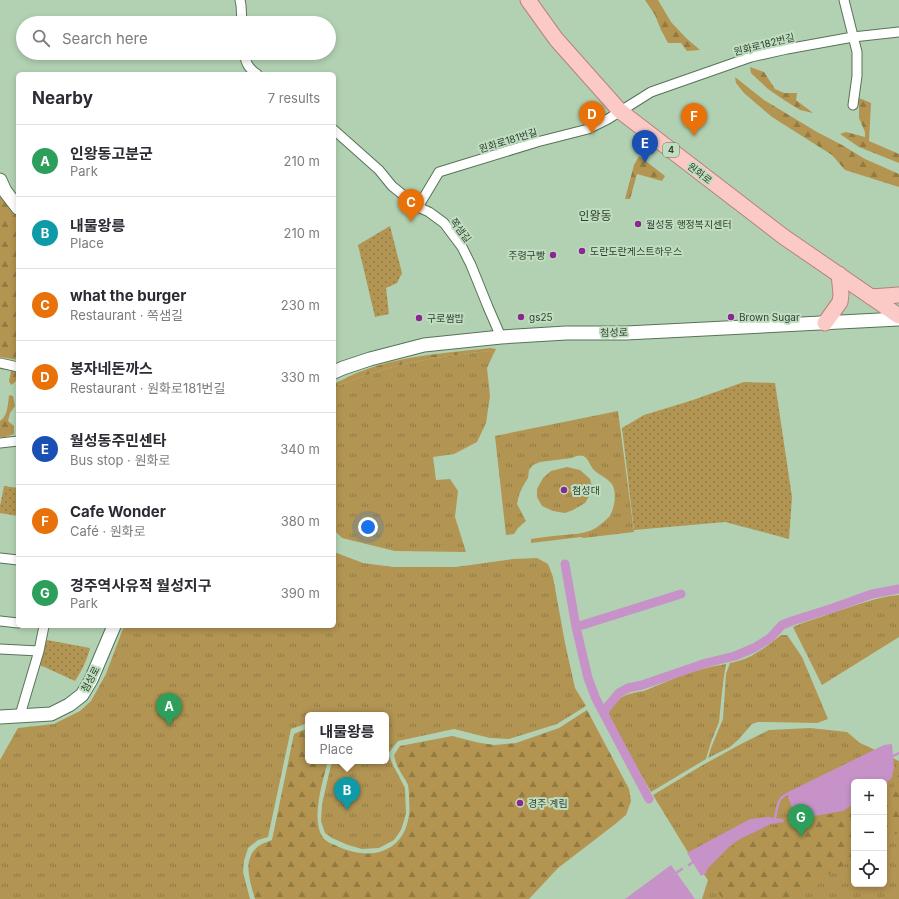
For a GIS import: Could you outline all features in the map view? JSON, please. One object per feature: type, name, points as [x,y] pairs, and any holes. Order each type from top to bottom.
[{"type":"main road","name":"원화로","points":[[528,0],[556,39],[620,111],[784,237],[899,316]]},
{"type":"main road","points":[[825,323],[840,302],[841,294],[838,274]]},
{"type":"main road","points":[[871,296],[899,295]]},
{"type":"street","points":[[240,0],[242,16]]},
{"type":"street","points":[[844,0],[857,52],[857,76],[854,105]]},
{"type":"street","name":"원화로182번길","points":[[620,111],[651,92],[751,57],[787,49],[899,32]]},
{"type":"street","points":[[246,60],[251,70],[254,72]]},
{"type":"street","name":"원화로181번길","points":[[418,207],[439,172],[588,128],[620,111]]},
{"type":"street","name":"쪽샘길","points":[[336,132],[379,170],[392,186],[418,207],[429,212],[444,223],[462,247],[501,337]]},
{"type":"street","points":[[0,180],[5,191],[16,205]]},
{"type":"street","name":"첨성로","points":[[336,371],[370,359],[424,345],[501,337],[899,319]]},
{"type":"street","points":[[0,363],[16,366]]},
{"type":"street","points":[[0,442],[16,441]]},
{"type":"street","points":[[0,558],[16,560]]},
{"type":"street","points":[[0,621],[16,623]]},
{"type":"street","points":[[20,715],[39,651],[44,628]]},
{"type":"street","name":"첨성로","points":[[2,718],[20,715],[51,714],[69,706],[82,694],[91,680],[113,628]]},
{"type":"street","points":[[0,649],[39,651]]},
{"type":"green space","points":[[645,0],[658,0],[671,22],[700,50],[687,51],[681,43],[668,43],[655,15]]},
{"type":"green space","points":[[750,67],[764,72],[775,89],[784,93],[797,93],[796,100],[813,113],[800,110],[768,89],[751,73]]},
{"type":"green space","points":[[735,77],[764,100],[817,132],[865,159],[899,174],[899,187],[845,170],[832,155],[772,117],[744,93],[736,83]]},
{"type":"green space","points":[[859,98],[871,103],[869,141],[899,154],[899,163],[859,147],[840,134],[846,132],[865,137],[865,132],[859,118]]},
{"type":"green space","points":[[639,156],[665,176],[662,181],[637,174],[630,199],[625,199],[634,165]]},
{"type":"green space","points":[[0,187],[16,215],[16,360],[0,357]]},
{"type":"green space","points":[[390,226],[402,273],[397,283],[386,288],[389,314],[375,317],[358,245]]},
{"type":"green space","points":[[490,348],[496,349],[493,355],[491,351],[411,363],[372,373],[336,387],[336,383],[361,371],[396,361],[427,355]]},
{"type":"green space","points":[[491,351],[493,355],[487,368],[490,396],[486,423],[477,442],[454,454],[433,457],[436,480],[450,479],[458,491],[455,517],[466,552],[395,551],[342,538],[336,532],[336,387],[372,373],[411,363]]},
{"type":"green space","points":[[16,370],[16,380],[11,385],[9,381],[11,371]]},
{"type":"green space","points":[[744,382],[775,383],[792,497],[789,539],[725,522],[634,530],[622,428],[644,415]]},
{"type":"green space","points":[[9,395],[13,396],[15,406],[10,413],[8,421],[14,426],[14,434],[0,437],[0,421],[5,416]]},
{"type":"green space","points":[[618,411],[634,532],[531,543],[531,539],[578,534],[592,530],[609,517],[615,500],[614,488],[612,484],[592,468],[585,457],[578,456],[540,462],[533,465],[529,470],[528,478],[519,495],[517,504],[526,521],[514,534],[506,535],[495,436]]},
{"type":"green space","points":[[567,467],[580,470],[590,479],[592,487],[585,503],[565,513],[553,511],[542,506],[537,497],[537,489],[543,478],[551,471]]},
{"type":"green space","points":[[4,486],[16,488],[16,516],[0,513]]},
{"type":"green space","points":[[336,553],[363,563],[393,567],[456,567],[513,559],[537,558],[548,564],[553,577],[575,688],[586,706],[557,724],[509,739],[490,738],[454,729],[398,741],[389,753],[389,712],[305,712],[305,724],[291,729],[268,837],[258,840],[248,848],[244,861],[243,872],[250,899],[0,899],[0,760],[18,728],[54,724],[80,711],[91,701],[106,674],[123,628],[336,628]]},
{"type":"green space","points":[[899,595],[899,637],[822,685],[793,627],[865,602]]},
{"type":"green space","points":[[781,635],[787,635],[802,657],[828,719],[817,723],[758,722],[752,724],[730,747],[708,758],[723,719],[726,674],[730,663],[751,656]]},
{"type":"green space","points":[[47,640],[90,648],[84,665],[75,681],[40,665]]},
{"type":"green space","points":[[726,664],[719,722],[706,759],[651,792],[607,715],[617,701],[625,696],[644,691],[685,674]]},
{"type":"green space","name":"경주 계림","points":[[587,710],[629,789],[631,801],[626,815],[558,868],[529,899],[255,899],[248,870],[250,856],[261,844],[272,840],[294,734],[305,729],[305,764],[327,764],[321,788],[318,809],[319,828],[323,838],[332,844],[351,851],[373,853],[393,846],[406,828],[409,812],[408,785],[397,766],[394,755],[400,746],[452,736],[495,745],[516,743],[559,728]]},
{"type":"green space","points":[[810,728],[847,732],[860,743],[899,761],[899,899],[702,899],[708,880],[689,854],[653,795],[739,745],[769,730]]},
{"type":"green space","points":[[389,756],[405,788],[406,814],[401,830],[394,840],[379,848],[362,849],[348,845],[325,833],[321,821],[322,804],[331,764],[389,764]]},
{"type":"green space","points":[[899,773],[899,832],[887,838],[887,792],[893,789]]},
{"type":"green space","points":[[851,810],[851,860],[790,899],[723,899],[708,880],[712,868],[719,859],[735,844],[760,830],[796,820]]},
{"type":"shaded area","points":[[892,744],[894,768],[892,777],[887,783],[887,779],[851,779],[851,806],[843,811],[796,819],[787,794],[788,792],[884,745]]},
{"type":"shaded area","points":[[768,817],[783,819],[784,822],[771,824],[740,839],[731,845],[708,868],[706,873],[701,876],[687,853],[750,819]]},
{"type":"shaded area","points":[[671,865],[695,899],[625,899]]},
{"type":"waterway","points":[[565,564],[576,627],[588,678],[596,699],[649,799]]},
{"type":"waterway","points":[[603,712],[619,693],[628,688],[642,685],[706,663],[735,656],[754,648],[770,638],[782,625],[872,594],[899,589]]},
{"type":"waterway","points":[[576,627],[681,594]]},
{"type":"waterway","points":[[893,756],[899,753]]},
{"type":"waterway","points":[[775,818],[779,801],[787,794]]},
{"type":"waterway","points":[[689,865],[693,862]]},
{"type":"waterway","points":[[676,873],[682,869]]},
{"type":"place","name":"봉자네돈까스","points":[[592,134]]},
{"type":"place","name":"Cafe Wonder","points":[[694,136]]},
{"type":"place","name":"월성동주민센타","points":[[645,163]]},
{"type":"place","name":"what the burger","points":[[411,222]]},
{"type":"place","name":"월성동 행정복지센터","points":[[638,224]]},
{"type":"place","name":"도란도란게스트하우스","points":[[582,251]]},
{"type":"place","name":"주령구빵","points":[[553,255]]},
{"type":"place","name":"gs25","points":[[521,317]]},
{"type":"place","name":"Brown Sugar","points":[[731,317]]},
{"type":"place","name":"구로쌈밥","points":[[419,318]]},
{"type":"place","name":"첨성대","points":[[564,490]]},
{"type":"place","name":"인왕동고분군","points":[[169,726]]},
{"type":"place","name":"경주 계림","points":[[520,803]]},
{"type":"place","name":"내물왕릉","points":[[347,810]]},
{"type":"place","name":"경주역사유적 월성지구","points":[[801,837]]},
{"type":"district","name":"인왕동","points":[[595,216]]}]
